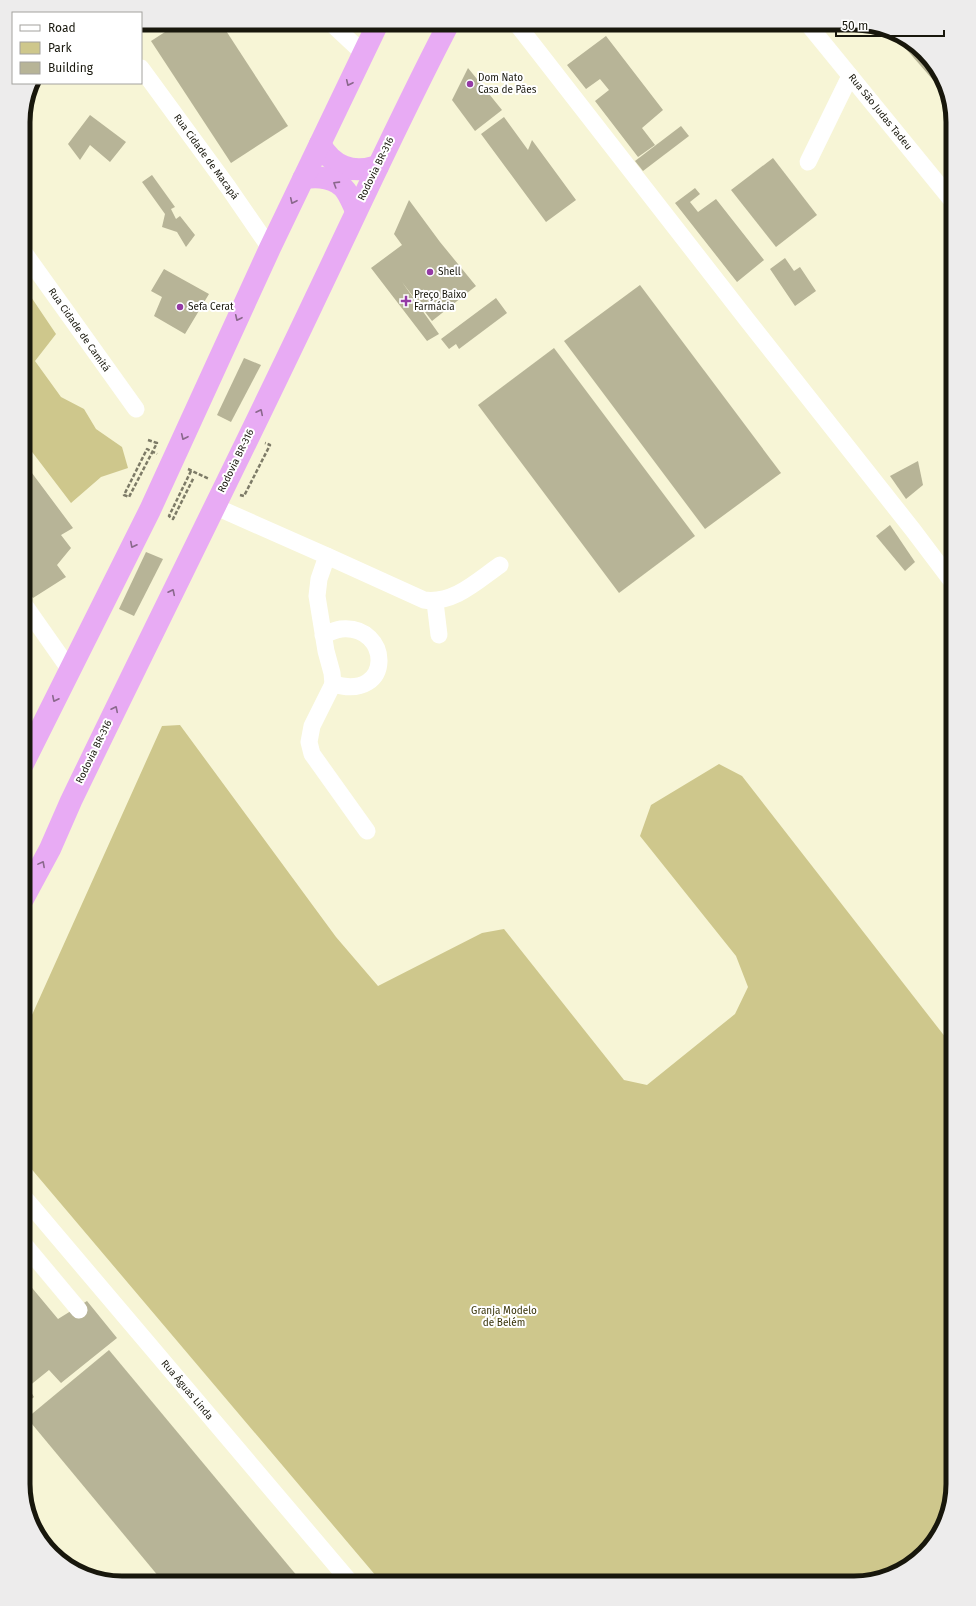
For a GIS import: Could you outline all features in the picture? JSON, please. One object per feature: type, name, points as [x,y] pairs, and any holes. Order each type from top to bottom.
[{"type":"highway","points":[[30,750],[150,510],[270,248],[374,30]]},
{"type":"highway","name":"Rodovia BR-316","points":[[30,886],[50,849],[71,801],[316,297],[420,78],[446,30]]},
{"type":"highway","points":[[320,144],[327,156],[347,168],[362,170],[378,166]]},
{"type":"highway","points":[[303,179],[318,177],[332,181],[345,190],[356,211]]},
{"type":"street","points":[[338,30],[363,53]]},
{"type":"street","points":[[521,30],[946,574]]},
{"type":"street","name":"Rua São Judas Tadeu","points":[[813,30],[946,193]]},
{"type":"street","name":"Rua Cidade de Macapá","points":[[142,69],[228,187],[270,248]]},
{"type":"street","points":[[808,162],[850,76]]},
{"type":"street","name":"Rua Cidade de Camitá","points":[[30,261],[136,409]]},
{"type":"street","points":[[214,506],[424,600],[435,602],[457,595],[500,565]]},
{"type":"street","points":[[327,556],[319,579],[317,596],[333,684],[312,726],[309,742],[312,754],[367,831]]},
{"type":"street","points":[[435,602],[439,635]]},
{"type":"street","points":[[30,613],[70,670]]},
{"type":"street","points":[[323,635],[340,629],[353,629],[365,635],[375,644],[380,657],[378,671],[369,681],[364,684],[346,688],[333,684]]},
{"type":"street","name":"Rua Águas Linda","points":[[30,1204],[345,1576]]},
{"type":"street","points":[[30,1250],[79,1310]]},
{"type":"path","points":[[148,440],[157,443],[129,497],[124,495],[147,449],[160,455]]},
{"type":"path","points":[[185,468],[211,480]]},
{"type":"path","points":[[191,471],[169,516],[173,519],[194,477]]},
{"type":"path","points":[[237,493],[244,496]]},
{"type":"green space","points":[[30,295],[56,334],[35,361],[61,397],[84,409],[96,429],[122,447],[128,468],[101,477],[71,503],[30,449]]},
{"type":"green space","name":"Granja Modelo de Belém","points":[[180,725],[336,937],[378,986],[482,933],[504,929],[624,1080],[647,1085],[735,1014],[748,987],[736,956],[640,836],[651,805],[719,764],[742,776],[946,1038],[946,1484],[943,1508],[937,1525],[931,1535],[915,1553],[895,1567],[860,1576],[376,1576],[30,1167],[30,1019],[162,726]]},
{"type":"building","points":[[168,30],[226,30],[288,126],[231,163],[151,41]]},
{"type":"building","points":[[606,36],[663,110],[642,128],[655,145],[638,157],[595,101],[609,90],[600,79],[586,89],[567,65]]},
{"type":"building","points":[[900,42],[923,61],[931,71],[939,87]]},
{"type":"building","name":"Dom Nato Casa de Pães","points":[[468,68],[502,110],[475,131],[452,100]]},
{"type":"building","points":[[90,115],[126,142],[110,162],[90,145],[80,160],[68,144]]},
{"type":"building","points":[[504,117],[528,150],[532,140],[576,200],[546,222],[481,134]]},
{"type":"building","points":[[681,126],[689,136],[643,171],[635,161]]},
{"type":"building","points":[[773,158],[817,215],[776,247],[731,190]]},
{"type":"building","points":[[152,175],[175,207],[171,209],[176,219],[180,216],[195,235],[186,247],[177,232],[162,227],[165,214],[142,182]]},
{"type":"building","points":[[695,188],[700,194],[690,202],[698,212],[716,199],[764,260],[737,282],[675,203]]},
{"type":"building","name":"Shell","points":[[409,200],[440,242],[476,286],[432,321],[402,282],[439,334],[427,341],[371,268],[402,245],[394,234]]},
{"type":"building","points":[[785,258],[794,271],[800,267],[816,291],[795,306],[770,269]]},
{"type":"building","name":"Sefa Cerat","points":[[164,269],[209,294],[185,334],[154,316],[162,297],[151,291]]},
{"type":"building","points":[[640,285],[781,473],[705,529],[564,341]]},
{"type":"building","points":[[496,298],[507,313],[459,349],[456,344],[449,349],[441,339]]},
{"type":"building","points":[[554,348],[695,536],[619,593],[478,405]]},
{"type":"building","points":[[244,358],[261,365],[231,422],[217,415]]},
{"type":"building","points":[[918,461],[923,485],[906,499],[890,476]]},
{"type":"building","points":[[30,470],[73,528],[61,535],[71,548],[57,565],[66,577],[33,598],[30,594]]},
{"type":"building","points":[[890,525],[915,562],[905,571],[876,536]]},
{"type":"building","points":[[146,552],[163,559],[134,616],[119,609]]},
{"type":"building","points":[[30,1285],[58,1319],[87,1301],[117,1338],[61,1383],[49,1370],[30,1385]]},
{"type":"building","points":[[109,1350],[297,1576],[158,1576],[30,1422],[30,1416]]},
{"type":"building","points":[[30,1390],[34,1397],[30,1400]]},
{"type":"place","name":"Dom Nato Casa de Pães","points":[[470,84]]},
{"type":"place","name":"Shell","points":[[430,272]]},
{"type":"place","name":"Preço Baixo Farmácia","points":[[406,301]]},
{"type":"place","name":"Sefa Cerat","points":[[180,307]]}]
